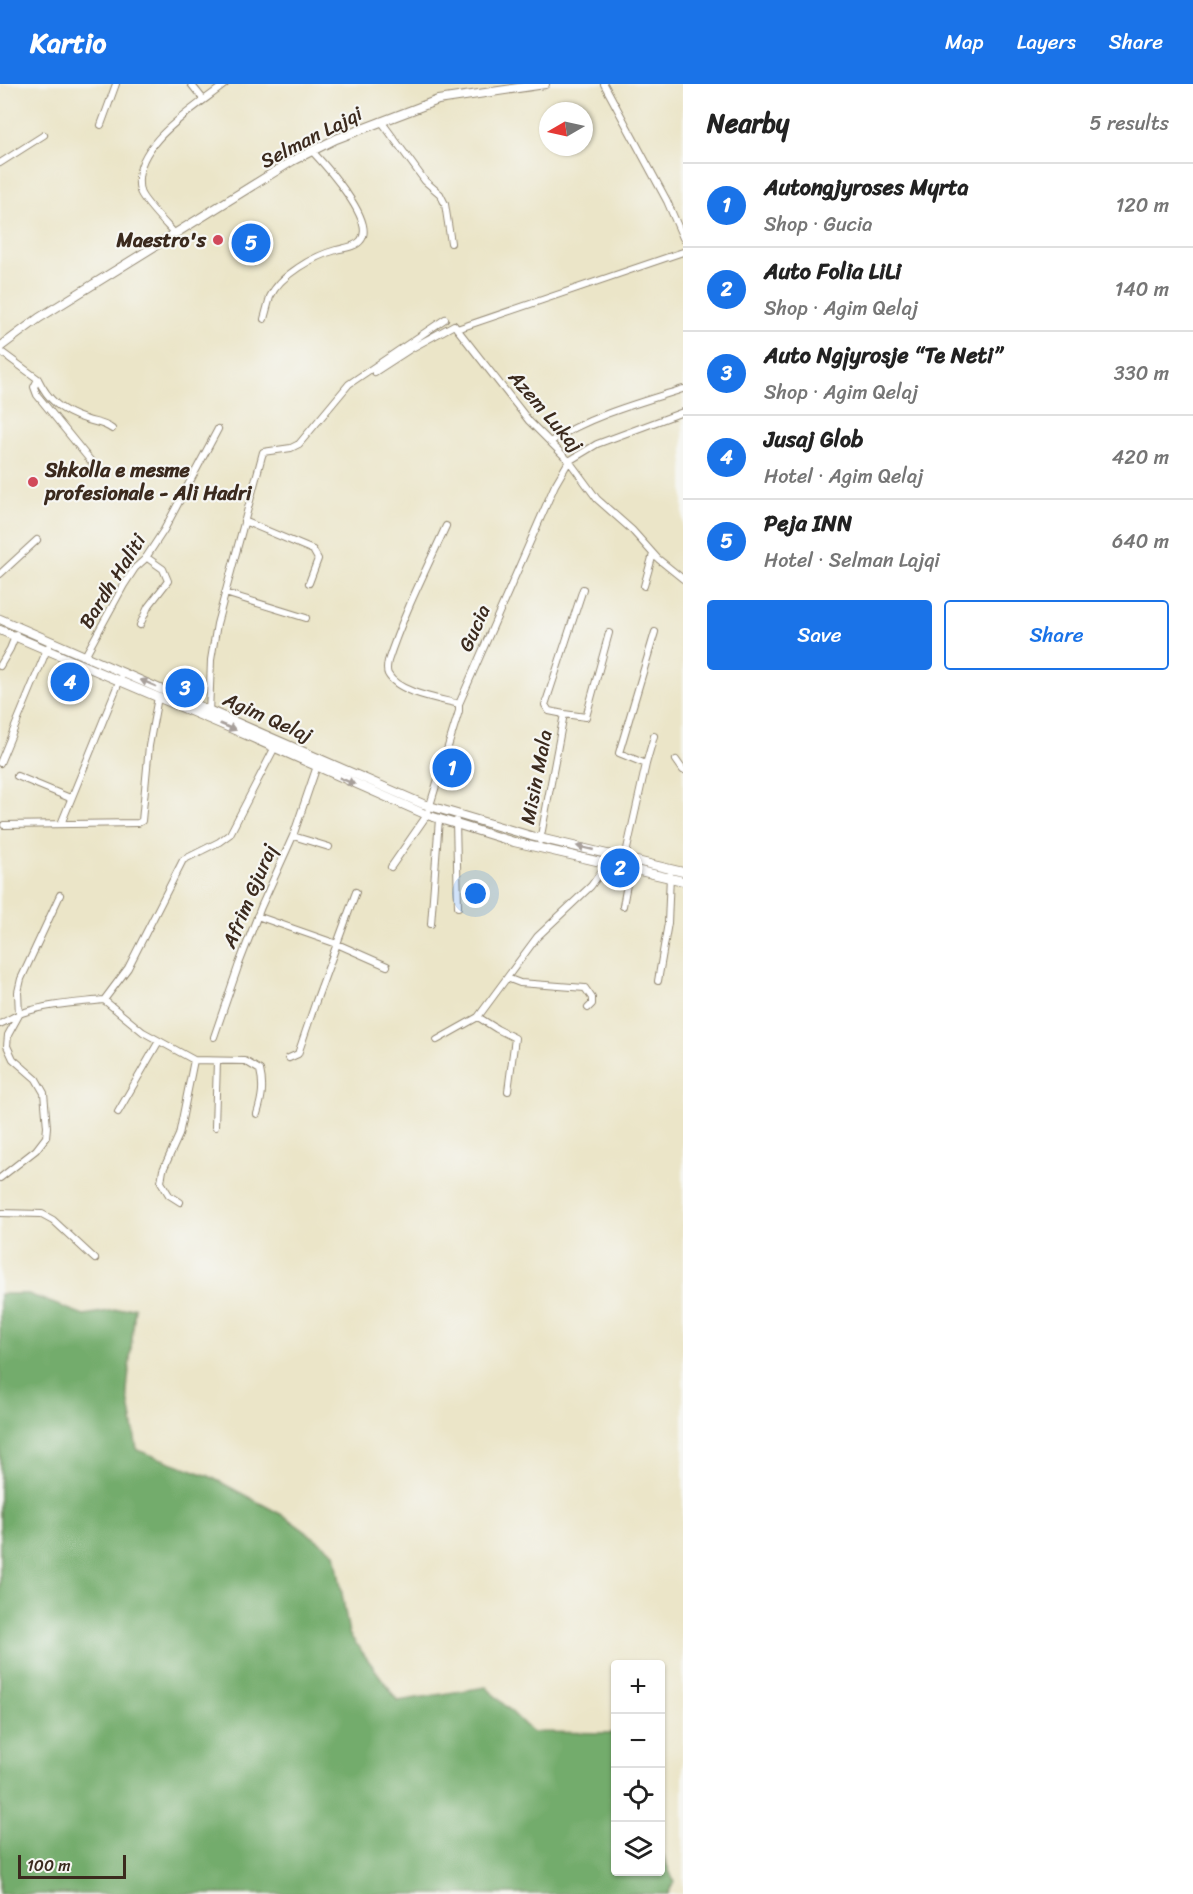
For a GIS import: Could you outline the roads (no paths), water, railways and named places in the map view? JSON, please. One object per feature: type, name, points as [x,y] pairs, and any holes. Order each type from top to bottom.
[{"type":"main road","name":"Selman Lajqi","points":[[0,349],[39,318],[292,161],[336,139],[438,100],[545,84]]},
{"type":"main road","name":"Agim Qelaj","points":[[1,624],[19,628],[120,682],[316,767],[428,811],[456,819],[514,842],[540,842],[605,858],[630,868],[671,873],[683,872]]},
{"type":"main road","name":"Agim Qelaj","points":[[1,624],[15,637],[85,656],[320,758],[428,811],[439,819],[456,819]]},
{"type":"main road","name":"Agim Qelaj","points":[[605,858],[625,858],[671,873],[683,881]]},
{"type":"street","points":[[101,125],[116,84]]},
{"type":"street","points":[[191,84],[203,99]]},
{"type":"street","points":[[175,234],[141,193],[141,169],[162,134],[203,99],[225,84]]},
{"type":"street","points":[[604,84],[668,201],[683,238]]},
{"type":"street","points":[[381,120],[425,181],[440,194],[448,215],[452,243]]},
{"type":"street","points":[[0,162],[44,135]]},
{"type":"street","points":[[264,320],[271,296],[292,272],[326,253],[359,243],[364,237],[359,213],[339,182],[312,151]]},
{"type":"street","points":[[375,372],[452,324],[457,329],[683,252]]},
{"type":"street","points":[[208,720],[213,650],[225,592],[263,452],[291,448],[299,444],[350,384],[445,319]]},
{"type":"street","name":"Azem Lukaj","points":[[457,329],[521,412],[569,461],[597,499],[632,530],[653,554],[683,579]]},
{"type":"street","points":[[0,349],[38,379],[46,395],[56,405],[75,416],[106,424],[112,429]]},
{"type":"street","points":[[38,379],[34,387],[36,395],[94,465]]},
{"type":"street","points":[[550,442],[567,430],[596,418],[683,389]]},
{"type":"street","points":[[569,461],[597,444],[683,412]]},
{"type":"street","name":"Bardh Haliti","points":[[85,656],[124,585],[147,556],[185,494],[218,429]]},
{"type":"street","name":"Gucia","points":[[428,811],[459,711],[459,704],[555,485],[569,461]]},
{"type":"street","points":[[244,521],[312,550],[318,559],[309,583]]},
{"type":"street","points":[[446,526],[400,631],[387,664],[387,672],[393,681],[410,690],[459,704]]},
{"type":"street","points":[[0,574],[37,540]]},
{"type":"street","points":[[644,586],[653,554]]},
{"type":"street","points":[[140,625],[148,607],[168,581],[163,569],[147,556]]},
{"type":"street","name":"Misin Mala","points":[[583,589],[545,705],[549,711],[586,717],[609,633]]},
{"type":"street","points":[[225,592],[306,618]]},
{"type":"street","points":[[0,666],[19,628]]},
{"type":"street","points":[[646,764],[619,753],[655,632]]},
{"type":"street","points":[[0,763],[49,645]]},
{"type":"street","points":[[61,824],[123,672]]},
{"type":"street","points":[[4,825],[138,823],[142,820],[149,746],[158,697]]},
{"type":"street","name":"Misin Mala","points":[[540,842],[564,714]]},
{"type":"street","points":[[625,858],[654,736]]},
{"type":"street","points":[[104,1000],[128,968],[183,860],[230,834],[278,740]]},
{"type":"street","name":"Afrim Gjuraj","points":[[214,1037],[257,916],[293,836],[320,758]]},
{"type":"street","points":[[676,760],[683,770]]},
{"type":"street","points":[[17,776],[70,798]]},
{"type":"street","points":[[391,867],[428,811]]},
{"type":"street","points":[[431,924],[439,819]]},
{"type":"street","points":[[456,819],[458,907]]},
{"type":"street","points":[[293,836],[329,847]]},
{"type":"street","points":[[437,1040],[478,1017],[537,937],[591,886],[601,872],[605,858]]},
{"type":"street","points":[[623,906],[630,868]]},
{"type":"street","points":[[658,981],[668,923],[671,873]]},
{"type":"street","points":[[289,1058],[298,1054],[356,892]]},
{"type":"street","points":[[0,1178],[36,1150],[46,1137],[44,1093],[36,1079],[13,1059],[7,1046],[8,1035],[19,1014],[18,992],[21,980],[60,895]]},
{"type":"street","points":[[257,916],[338,944],[387,966]]},
{"type":"street","points":[[507,978],[520,983],[585,988],[592,998],[592,1004],[588,1008]]},
{"type":"street","points":[[0,1024],[19,1014],[64,1004],[104,1000],[143,1032],[194,1060],[245,1061],[260,1070],[263,1083],[257,1114]]},
{"type":"street","points":[[478,1017],[515,1038],[508,1091]]},
{"type":"street","points":[[118,1112],[159,1041]]},
{"type":"street","points":[[180,1202],[169,1196],[161,1182],[163,1170],[179,1135],[194,1060]]},
{"type":"street","points":[[215,1127],[217,1061]]},
{"type":"street","points":[[0,1213],[33,1213],[47,1217],[95,1259]]},
{"type":"place","name":"Maestro's","points":[[218,240]]},
{"type":"place","name":"Peja INN","points":[[251,243]]},
{"type":"place","name":"Shkolla e mesme profesionale - Ali Hadri","points":[[33,482]]},
{"type":"place","name":"Jusaj Glob","points":[[70,682]]},
{"type":"place","name":"Auto Ngjyrosje “Te Neti”","points":[[185,688]]},
{"type":"place","name":"Autongjyroses Myrta","points":[[452,768]]},
{"type":"place","name":"Auto Folia LiLi","points":[[620,868]]}]
